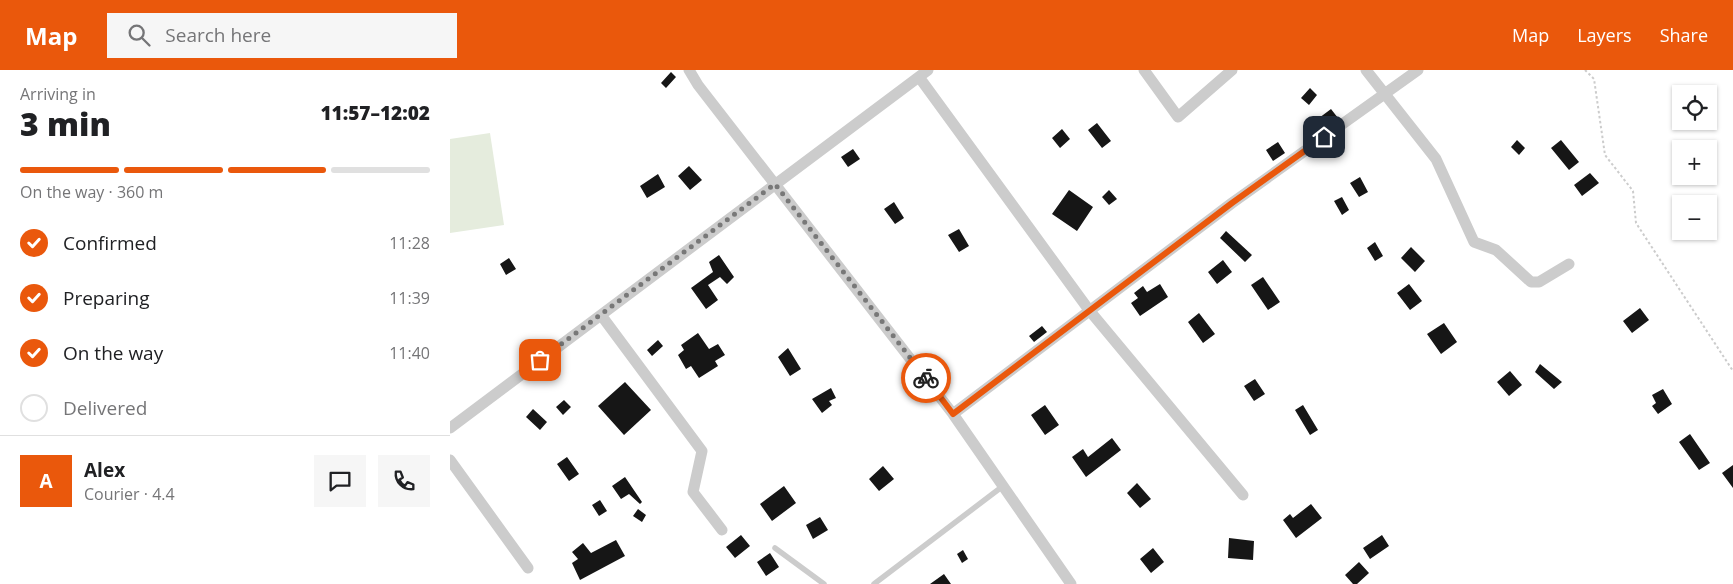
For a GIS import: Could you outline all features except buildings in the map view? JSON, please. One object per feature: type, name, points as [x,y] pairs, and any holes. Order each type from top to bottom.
[{"type":"street","points":[[689,70],[698,85],[953,414],[1071,584]]},
{"type":"street","points":[[1144,70],[1178,117],[1232,70]]},
{"type":"street","points":[[1366,70],[1436,159],[1474,242],[1496,250],[1531,282],[1539,282],[1569,264]]},
{"type":"street","points":[[953,414],[1232,203],[1418,70]]},
{"type":"street","points":[[450,428],[923,74],[1089,310],[1243,495]]},
{"type":"street","points":[[601,315],[702,451],[693,492],[722,530]]},
{"type":"street","points":[[450,460],[528,568]]},
{"type":"lane","points":[[874,584],[1004,486]]},
{"type":"lane","points":[[775,548],[824,584]]},
{"type":"path","points":[[1585,70],[1594,79],[1605,155],[1633,191],[1636,223],[1733,371]]},
{"type":"green space","points":[[490,133],[504,225],[450,233],[450,139]]},
{"type":"way so far","points":[[540,360],[775,184],[926,378]]},
{"type":"route","points":[[926,378],[953,414],[1232,203],[1324,137]]}]
